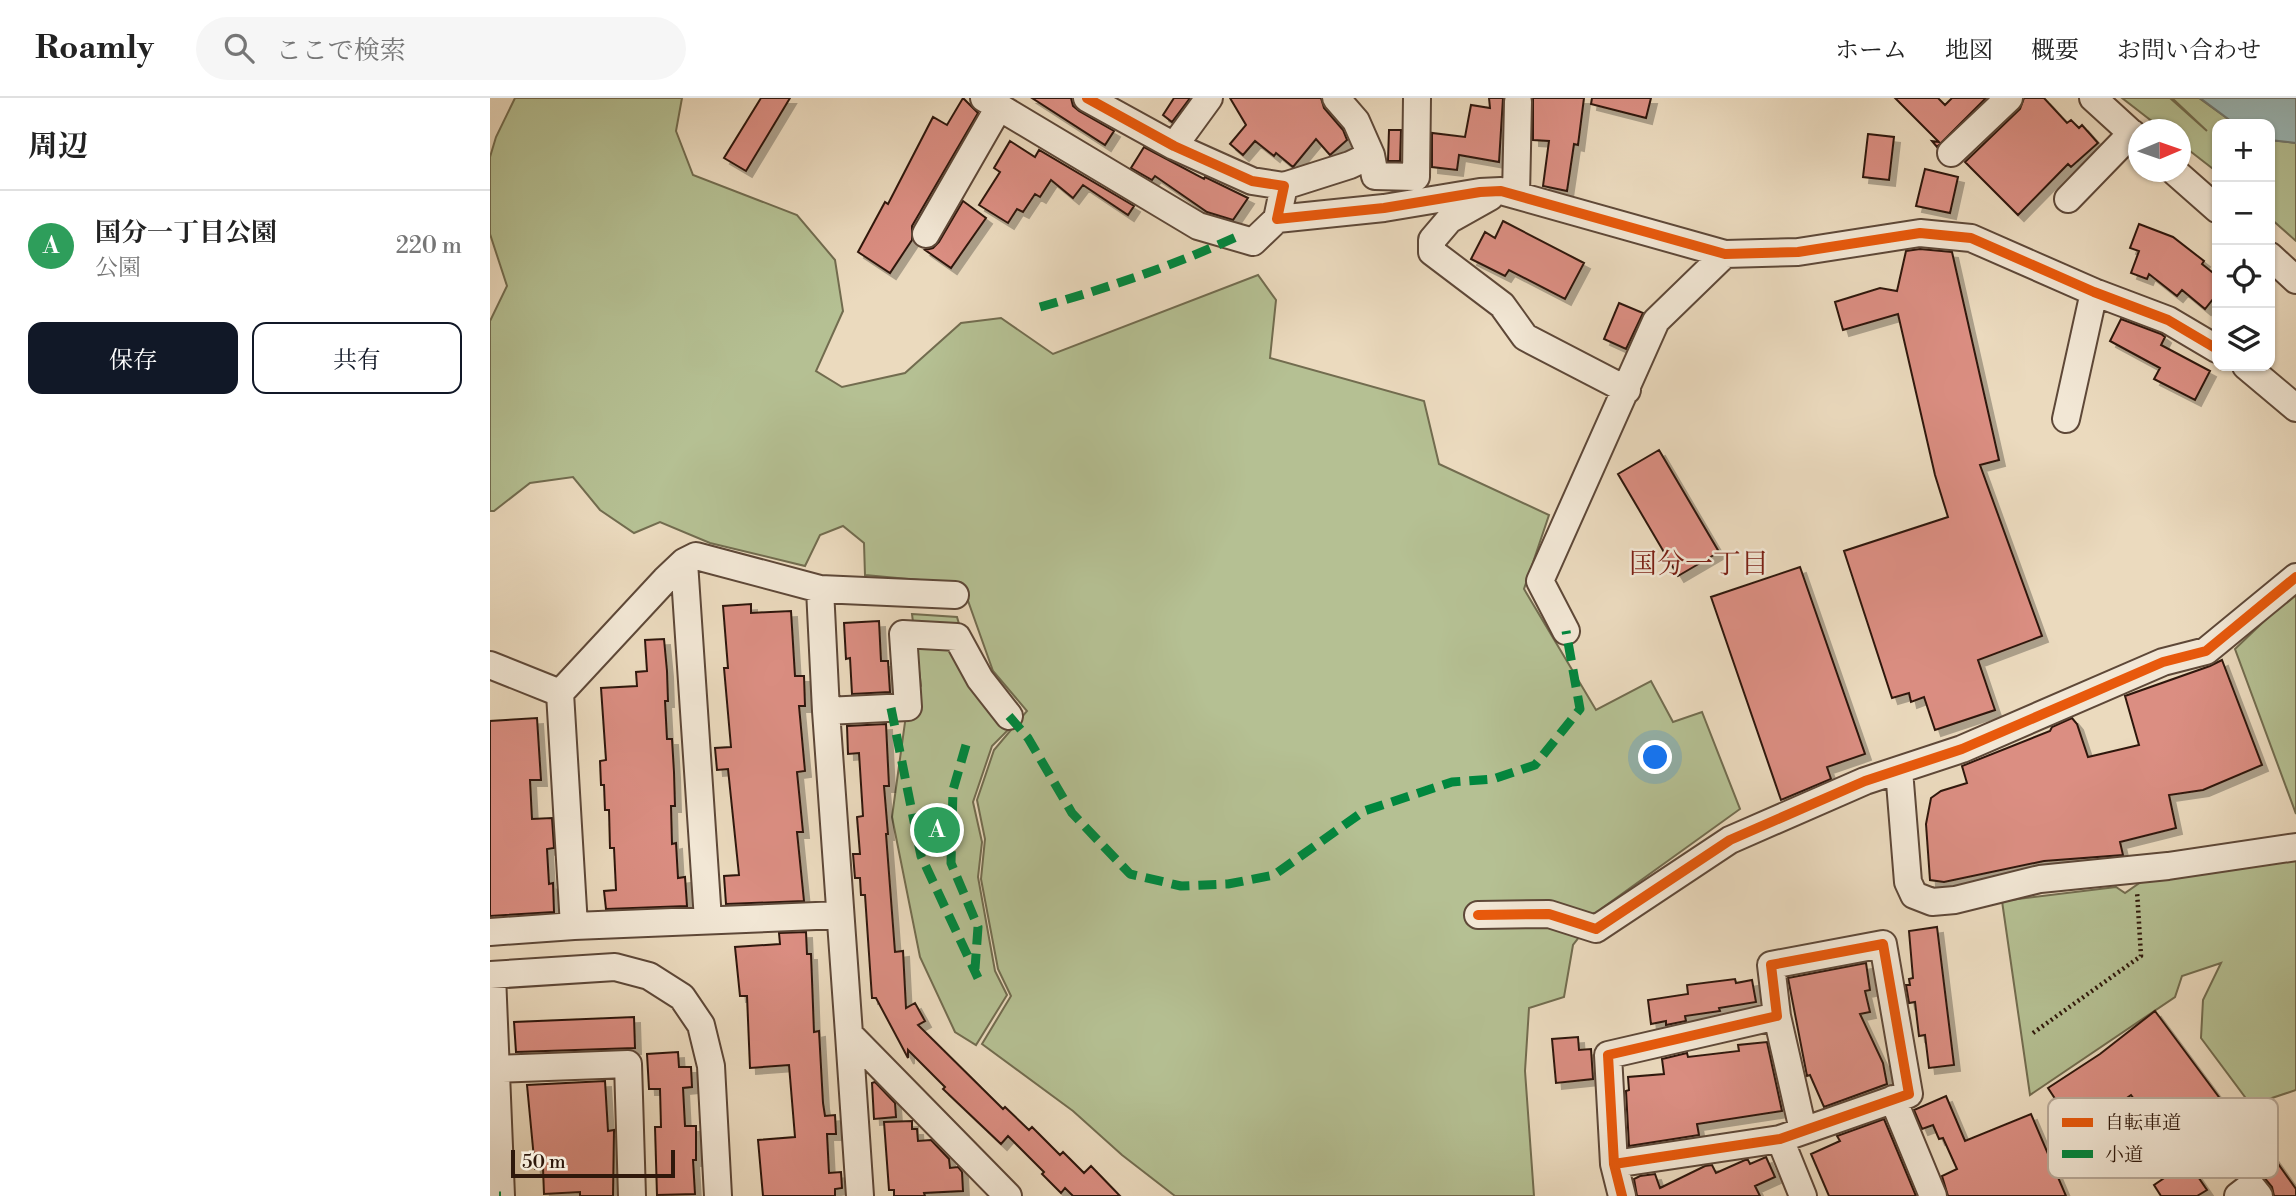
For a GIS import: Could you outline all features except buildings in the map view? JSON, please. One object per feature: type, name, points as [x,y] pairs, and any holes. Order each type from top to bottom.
[{"type":"street","points":[[1174,146],[1209,98]]},
{"type":"street","points":[[1336,98],[1356,121],[1371,155],[1375,176],[1416,177],[1417,98]]},
{"type":"street","points":[[1951,153],[2009,98]]},
{"type":"street","points":[[2093,98],[2128,130]]},
{"type":"street","points":[[1095,100],[1174,146],[1252,181],[1284,186],[1350,165],[1371,155]]},
{"type":"street","points":[[1508,193],[1518,102]]},
{"type":"street","points":[[926,234],[991,103],[1198,226],[1253,242],[1277,219],[1284,186]]},
{"type":"street","points":[[2068,199],[2128,143]]},
{"type":"street","points":[[2186,182],[2212,205]]},
{"type":"street","points":[[1277,219],[1384,208],[1480,192],[1508,193],[1725,254],[1798,252],[1920,233],[1971,238],[2094,292],[2168,320],[2212,346]]},
{"type":"street","points":[[1508,193],[1449,220],[1432,240],[1432,252],[1502,304],[1525,337],[1627,390]]},
{"type":"street","points":[[1566,631],[1540,581],[1656,321],[1725,254]]},
{"type":"street","points":[[2275,261],[2296,280]]},
{"type":"street","points":[[2066,419],[2094,292]]},
{"type":"street","points":[[2252,371],[2296,408]]},
{"type":"street","points":[[574,926],[560,694],[684,562],[696,556],[820,589],[955,596]]},
{"type":"street","points":[[684,562],[708,920]]},
{"type":"street","points":[[1479,915],[1549,914],[1596,929],[1730,840],[1865,781],[1962,749],[2163,662],[2206,651],[2296,577]]},
{"type":"street","points":[[820,589],[860,1196]]},
{"type":"street","points":[[826,711],[908,707],[903,634],[957,637],[980,679],[1009,716]]},
{"type":"street","points":[[490,665],[560,694]]},
{"type":"street","points":[[1899,770],[1908,882],[1914,895],[1932,902],[1955,901],[2040,879],[2135,870],[2276,852],[2296,847]]},
{"type":"street","points":[[490,932],[840,915]]},
{"type":"street","points":[[1614,1164],[1791,1135],[1909,1094],[1883,944],[1771,965],[1791,1135],[1803,1196]]},
{"type":"street","points":[[501,1196],[491,975],[615,967],[649,976],[681,997],[701,1025],[711,1066],[718,1196]]},
{"type":"street","points":[[1622,1196],[1614,1164],[1608,1055],[1777,1016]]},
{"type":"street","points":[[849,1034],[984,1184],[1008,1196]]},
{"type":"street","points":[[495,1069],[628,1065],[632,1196]]},
{"type":"street","points":[[1893,1099],[1934,1196]]},
{"type":"street","points":[[2238,1196],[2251,1186],[2259,1196]]},
{"type":"path","points":[[2033,1033],[2141,956],[2135,870]]},
{"type":"green space","points":[[515,98],[682,98],[676,131],[693,175],[797,215],[835,260],[843,311],[816,371],[842,387],[905,373],[961,323],[1001,318],[1053,354],[1258,275],[1276,300],[1270,358],[1424,401],[1439,464],[1549,515],[1524,589],[1596,710],[1651,681],[1673,722],[1702,712],[1740,809],[1601,909],[1573,945],[1564,997],[1529,1008],[1525,1071],[1534,1196],[1175,1196],[1122,1155],[1073,1111],[982,1044],[1011,996],[998,969],[981,879],[985,839],[977,800],[994,750],[1027,711],[993,671],[962,584],[865,575],[864,543],[843,526],[820,535],[805,566],[710,543],[660,522],[634,533],[600,510],[573,477],[530,483],[494,511],[490,511],[490,321],[507,286],[490,234],[490,157],[496,137]]},
{"type":"green space","points":[[2122,98],[2170,98],[2207,131],[2172,98],[2199,98],[2228,119],[2212,119],[2212,168],[2191,152],[2191,119],[2149,119]]},
{"type":"green space","points":[[2275,141],[2296,143],[2296,241],[2275,222]]},
{"type":"green space","points":[[2296,594],[2296,814],[2235,649]]},
{"type":"green space","points":[[912,614],[957,617],[976,683],[1011,727],[992,746],[973,802],[982,842],[978,877],[995,971],[1007,995],[976,1045],[955,1032],[920,957],[892,817],[909,693],[921,686]]},
{"type":"green space","points":[[2296,855],[2296,1090],[2272,1098],[2246,1098],[2201,1038],[2203,1000],[2221,963],[2182,976],[2175,997],[2030,1095],[2002,901],[2116,887],[2125,893],[2151,875]]},
{"type":"water","points":[[2200,98],[2296,98],[2296,143],[2275,141],[2275,119],[2228,119]]},
{"type":"marked path","points":[[1040,307],[1140,276],[1236,237]]},
{"type":"marked path","points":[[1009,716],[1028,738],[1072,813],[1130,874],[1181,886],[1228,884],[1274,875],[1364,811],[1452,782],[1493,779],[1535,765],[1580,709],[1566,631]]},
{"type":"marked path","points":[[891,708],[921,856],[978,978]]},
{"type":"marked path","points":[[966,745],[953,790],[951,863],[978,927],[975,969]]},
{"type":"cycle path","points":[[1087,98],[1174,146],[1252,181],[1284,186],[1277,219],[1384,208],[1501,191],[1725,254],[1798,252],[1920,233],[1971,238],[2094,292],[2168,320],[2212,346]]},
{"type":"cycle path","points":[[1478,915],[1549,914],[1596,929],[1730,840],[1865,781],[1962,749],[2163,662],[2206,651],[2296,577]]},
{"type":"cycle path","points":[[1614,1164],[1780,1139],[1909,1094],[1883,944],[1771,965],[1777,1016],[1608,1055],[1614,1164],[1622,1196]]},
{"type":"place","name":"国分一丁目公園","points":[[937,830]]},
{"type":"district","name":"国分一丁目","points":[[1699,563]]}]
